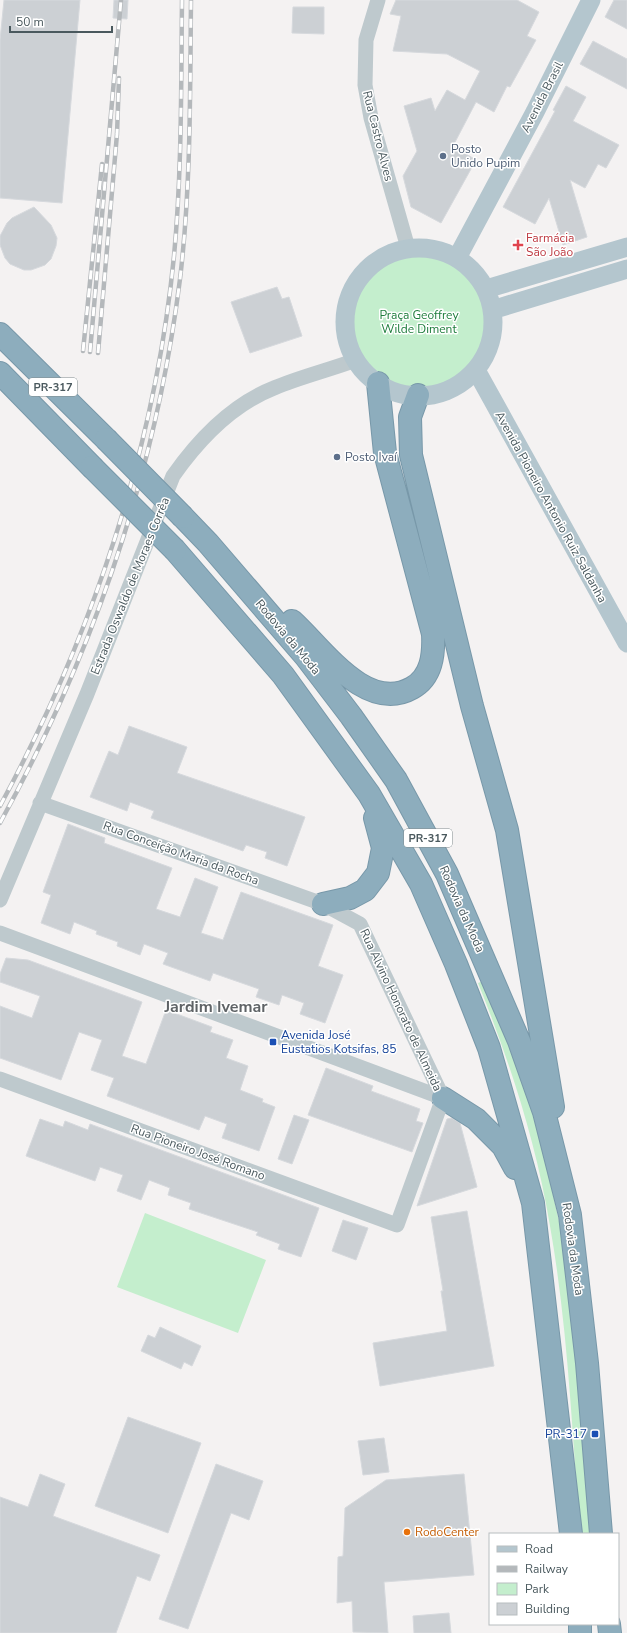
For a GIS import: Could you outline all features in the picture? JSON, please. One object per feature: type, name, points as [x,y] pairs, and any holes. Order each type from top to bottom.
[{"type":"highway","name":"Rodovia da Moda","points":[[0,334],[208,543],[306,657],[351,716],[396,780],[447,874],[522,1048],[544,1112],[570,1215],[587,1363],[601,1533]]},
{"type":"highway","name":"PR-317","points":[[0,373],[175,550],[284,675],[369,794],[421,884],[456,964],[489,1048],[533,1204],[571,1533]]},
{"type":"highway","points":[[208,543],[305,632],[338,666],[363,687],[383,694],[394,695],[416,686],[430,668],[434,648],[433,634],[385,453],[378,383]]},
{"type":"highway","points":[[418,395],[410,417],[409,433],[412,455],[472,706],[507,830],[530,961],[570,1215]]},
{"type":"highway","points":[[323,904],[350,898],[364,890],[378,873],[383,848],[369,794]]},
{"type":"highway","points":[[442,1098],[476,1119],[503,1146],[533,1204]]},
{"type":"main road","name":"Avenida Brasil","points":[[457,258],[535,112],[591,0]]},
{"type":"main road","points":[[486,290],[627,247]]},
{"type":"main road","points":[[408,248],[429,248],[443,251],[457,258],[474,271],[486,290],[492,310],[493,327],[490,344],[476,370],[455,386],[437,393],[418,395],[403,394],[378,383],[365,373],[356,360],[346,338],[345,314],[352,288],[366,270],[385,256],[408,248]]},
{"type":"main road","points":[[492,310],[627,270]]},
{"type":"main road","name":"Avenida Pioneiro Antonio Ruiz Saldanha","points":[[476,370],[627,643]]},
{"type":"street","name":"Rua Castro Alves","points":[[378,0],[366,40],[365,85],[371,118],[408,248]]},
{"type":"street","name":"Estrada Oswaldo de Moraes Corrêa","points":[[0,900],[87,694],[173,476],[189,454],[218,423],[255,397],[274,388],[356,360]]},
{"type":"street","name":"Rua Conceição Maria da Rocha","points":[[40,803],[323,904]]},
{"type":"street","name":"Rua Alvino Honorato de Almeida","points":[[323,904],[360,924],[442,1098],[397,1225]]},
{"type":"street","points":[[0,933],[442,1098]]},
{"type":"street","name":"Rua Pioneiro José Romano","points":[[0,1079],[397,1225]]},
{"type":"green space","name":"Praça Geoffrey Wilde Diment","points":[[419,248],[433,250],[454,257],[466,265],[476,275],[487,294],[493,322],[491,336],[484,357],[476,369],[466,379],[447,390],[419,396],[405,394],[384,387],[372,379],[362,369],[351,350],[345,322],[347,308],[354,287],[362,275],[372,265],[391,254]]},
{"type":"green space","points":[[486,980],[525,1086],[540,1136],[560,1226],[574,1327],[590,1533],[580,1533],[572,1418],[561,1303],[544,1195],[530,1133],[521,1103],[501,1042],[478,983]]},
{"type":"green space","points":[[145,1213],[266,1260],[238,1333],[117,1287]]},
{"type":"building","points":[[4,0],[80,0],[62,203],[0,198],[0,40]]},
{"type":"building","points":[[114,0],[128,0],[127,19],[113,18]]},
{"type":"building","points":[[396,0],[517,0],[539,12],[527,36],[536,40],[510,87],[507,86],[494,112],[476,102],[453,146],[476,160],[441,223],[411,207],[403,176],[417,151],[404,106],[431,98],[435,111],[447,90],[465,100],[480,71],[447,54],[393,51],[401,16],[390,14]]},
{"type":"building","points":[[614,0],[627,0],[627,29],[605,17]]},
{"type":"building","points":[[293,7],[324,7],[324,34],[292,33]]},
{"type":"building","points":[[593,41],[627,59],[627,89],[580,64]]},
{"type":"building","points":[[566,86],[586,97],[573,121],[619,145],[606,168],[598,164],[585,188],[570,180],[587,237],[563,245],[549,198],[535,224],[503,207],[555,111],[553,110]]},
{"type":"building","points":[[34,207],[51,225],[57,238],[56,246],[51,259],[45,265],[31,270],[24,270],[10,264],[5,258],[0,245],[0,236],[7,223],[12,218]]},
{"type":"building","points":[[277,287],[282,299],[289,297],[302,336],[250,353],[231,302]]},
{"type":"building","points":[[129,726],[187,747],[177,773],[305,817],[287,866],[265,858],[267,852],[246,845],[243,851],[151,818],[154,811],[130,802],[127,811],[90,797],[109,751],[118,755]]},
{"type":"building","points":[[68,824],[105,838],[104,843],[172,868],[156,909],[180,917],[195,878],[218,887],[201,933],[223,940],[241,892],[333,925],[318,966],[343,975],[325,1023],[300,1014],[304,1003],[282,995],[279,1005],[256,997],[259,989],[213,973],[210,981],[163,964],[168,953],[144,944],[140,955],[117,946],[118,942],[96,934],[97,931],[74,922],[70,934],[41,923],[51,895],[43,892]]},
{"type":"building","points":[[6,958],[28,960],[142,1002],[122,1056],[146,1064],[166,1010],[212,1027],[210,1032],[233,1040],[226,1058],[248,1066],[240,1090],[263,1099],[262,1102],[275,1107],[259,1151],[222,1138],[227,1124],[205,1116],[199,1130],[107,1096],[114,1078],[91,1070],[102,1040],[79,1032],[61,1080],[0,1058],[0,1006],[32,1018],[40,996],[0,982],[0,974]]},
{"type":"building","points":[[326,1068],[373,1086],[371,1091],[420,1109],[416,1121],[423,1123],[412,1152],[308,1115]]},
{"type":"building","points":[[294,1115],[309,1120],[292,1164],[278,1159]]},
{"type":"building","points":[[452,1118],[460,1123],[477,1187],[417,1206],[447,1119]]},
{"type":"building","points":[[40,1119],[63,1127],[65,1121],[88,1130],[90,1124],[319,1208],[301,1257],[278,1249],[280,1244],[256,1235],[258,1232],[189,1209],[191,1203],[168,1195],[170,1188],[149,1180],[141,1200],[117,1191],[123,1175],[100,1167],[95,1181],[26,1156]]},
{"type":"building","points":[[467,1211],[494,1366],[380,1386],[373,1343],[447,1331],[441,1291],[443,1291],[431,1217]]},
{"type":"building","points":[[343,1220],[368,1228],[356,1260],[332,1251]]},
{"type":"building","points":[[160,1327],[201,1346],[192,1366],[184,1362],[181,1369],[141,1351],[148,1335],[155,1338]]},
{"type":"building","points":[[128,1417],[201,1443],[168,1533],[95,1506]]},
{"type":"building","points":[[384,1438],[389,1472],[363,1475],[358,1441]]},
{"type":"building","points":[[216,1464],[263,1481],[249,1520],[231,1513],[188,1629],[159,1619]]},
{"type":"building","points":[[40,1474],[65,1484],[53,1516],[160,1555],[150,1581],[137,1576],[116,1633],[0,1633],[0,1497],[28,1507]]},
{"type":"building","name":"RodoCenter","points":[[464,1474],[474,1575],[384,1582],[388,1633],[353,1632],[352,1601],[337,1603],[338,1557],[343,1556],[345,1508],[386,1480]]},
{"type":"building","points":[[449,1613],[451,1633],[414,1633],[413,1616]]},
{"type":"railway","points":[[90,352],[121,0]]},
{"type":"railway","points":[[0,806],[33,741],[63,675],[90,608],[114,540],[135,470],[152,399],[165,328],[177,224],[181,128],[182,0]]},
{"type":"railway","points":[[0,823],[64,694],[91,627],[116,560],[137,491],[155,421],[169,351],[184,244],[188,175],[191,0]]},
{"type":"railway","points":[[98,353],[117,134],[119,78]]},
{"type":"railway","points":[[83,351],[102,164]]},
{"type":"place","name":"Posto Unido Pupim","points":[[443,156]]},
{"type":"place","name":"Farmácia São João","points":[[518,245]]},
{"type":"place","name":"Posto Ivaí","points":[[337,457]]},
{"type":"place","name":"Avenida José Eustatios Kotsifas, 85","points":[[273,1042]]},
{"type":"place","name":"PR-317","points":[[595,1434]]},
{"type":"place","name":"RodoCenter","points":[[407,1532]]},
{"type":"district","name":"Jardim Ivemar","points":[[216,1006]]}]
